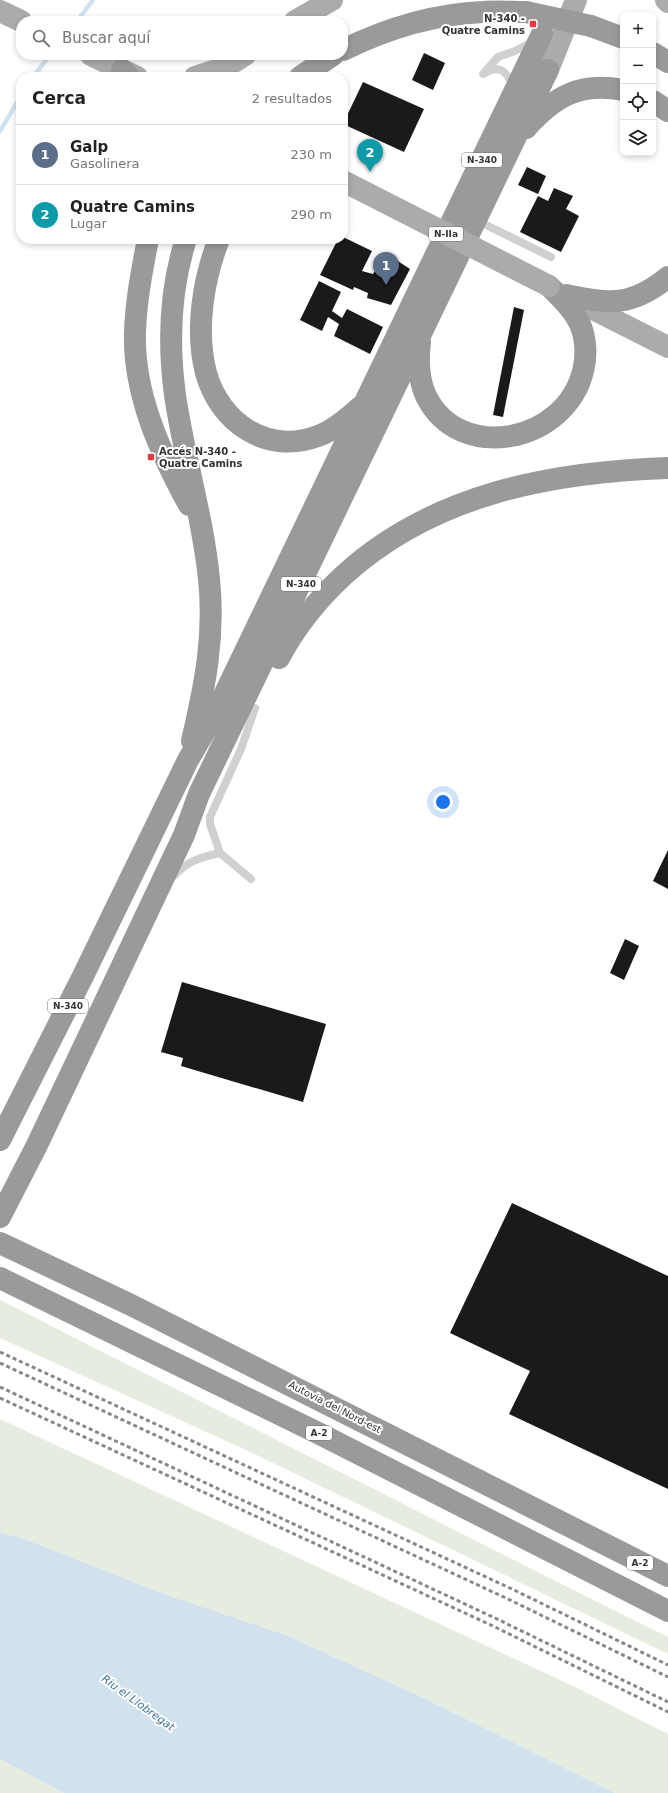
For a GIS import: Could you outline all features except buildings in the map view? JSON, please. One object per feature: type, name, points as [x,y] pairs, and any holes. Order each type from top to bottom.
[{"type":"highway","points":[[348,48],[393,28],[422,20],[452,14],[484,12],[526,12],[591,26],[620,37]]},
{"type":"highway","name":"N-340","points":[[0,1140],[83,976],[188,760],[215,714],[542,34]]},
{"type":"highway","points":[[656,55],[668,62]]},
{"type":"highway","points":[[308,72],[326,60]]},
{"type":"highway","name":"N-340","points":[[2,1212],[37,1144],[184,835],[200,794],[548,70]]},
{"type":"highway","points":[[513,142],[542,111],[567,94],[582,89],[595,87],[620,90]]},
{"type":"highway","points":[[656,103],[668,111]]},
{"type":"highway","points":[[147,244],[138,297],[135,333],[139,384],[162,449],[202,531]]},
{"type":"highway","points":[[185,244],[178,270],[173,301],[171,332],[172,364],[180,424],[202,531],[210,580],[211,635],[206,682],[188,760]]},
{"type":"highway","points":[[217,244],[207,278],[201,335],[208,380],[226,412],[238,424],[251,433],[280,441],[298,441],[318,437],[334,428],[348,418],[366,400]]},
{"type":"highway","points":[[557,291],[595,301],[619,301],[646,293],[668,277]]},
{"type":"highway","points":[[420,335],[420,379],[425,394],[432,406],[442,417],[454,427],[478,436],[508,437],[521,434],[543,425],[566,405],[582,378],[585,364],[585,349],[580,324],[557,291]]},
{"type":"highway","points":[[184,835],[210,799],[292,636],[315,603],[371,552],[417,523],[477,497],[515,486],[552,478],[621,470],[668,468]]},
{"type":"highway","name":"Autovia del Nord-est","points":[[0,1243],[129,1304],[668,1576]]},
{"type":"highway","name":"A-2","points":[[0,1278],[320,1434],[668,1611]]},
{"type":"main road","points":[[304,16],[332,0]]},
{"type":"main road","name":"N-340","points":[[542,34],[560,0]]},
{"type":"main road","name":"N-340","points":[[548,70],[576,0]]},
{"type":"main road","points":[[101,60],[125,72]]},
{"type":"main road","points":[[210,72],[226,67],[237,60]]},
{"type":"main road","name":"N-IIa","points":[[348,184],[668,347]]},
{"type":"lane","points":[[515,91],[509,77],[501,70],[491,69],[482,74],[498,57],[528,46],[542,34]]},
{"type":"lane","points":[[476,220],[551,257]]},
{"type":"lane","points":[[251,879],[220,853],[211,828],[210,817],[212,809],[241,749],[255,708]]},
{"type":"lane","points":[[155,896],[185,865],[198,857],[220,853]]},
{"type":"shaded area","points":[[0,1300],[668,1637],[668,1654],[246,1450],[0,1338]]},
{"type":"shaded area","points":[[0,1419],[573,1686],[668,1734],[668,1793],[615,1793],[428,1700],[286,1635],[164,1594],[27,1540],[0,1532]]},
{"type":"shaded area","points":[[0,1759],[64,1793],[0,1793]]},
{"type":"water","name":"Riu el Llobregat","points":[[0,1532],[27,1540],[164,1594],[286,1635],[428,1700],[615,1793],[64,1793],[0,1759]]},
{"type":"waterway","points":[[81,16],[93,0]]},
{"type":"waterway","points":[[37,72],[46,60]]},
{"type":"waterway","points":[[0,131],[16,104]]},
{"type":"railway","points":[[0,1352],[512,1589],[668,1665]]},
{"type":"railway","points":[[0,1363],[508,1599],[668,1677]]},
{"type":"railway","points":[[0,1387],[497,1619],[668,1702]]},
{"type":"railway","points":[[0,1398],[493,1626],[668,1712]]},
{"type":"place","name":"N-340 - Quatre Camins","points":[[533,24]]},
{"type":"place","name":"Quatre Camins","points":[[370,172]]},
{"type":"place","name":"Galp","points":[[386,285]]},
{"type":"place","name":"Accés N-340 - Quatre Camins","points":[[151,457]]}]
